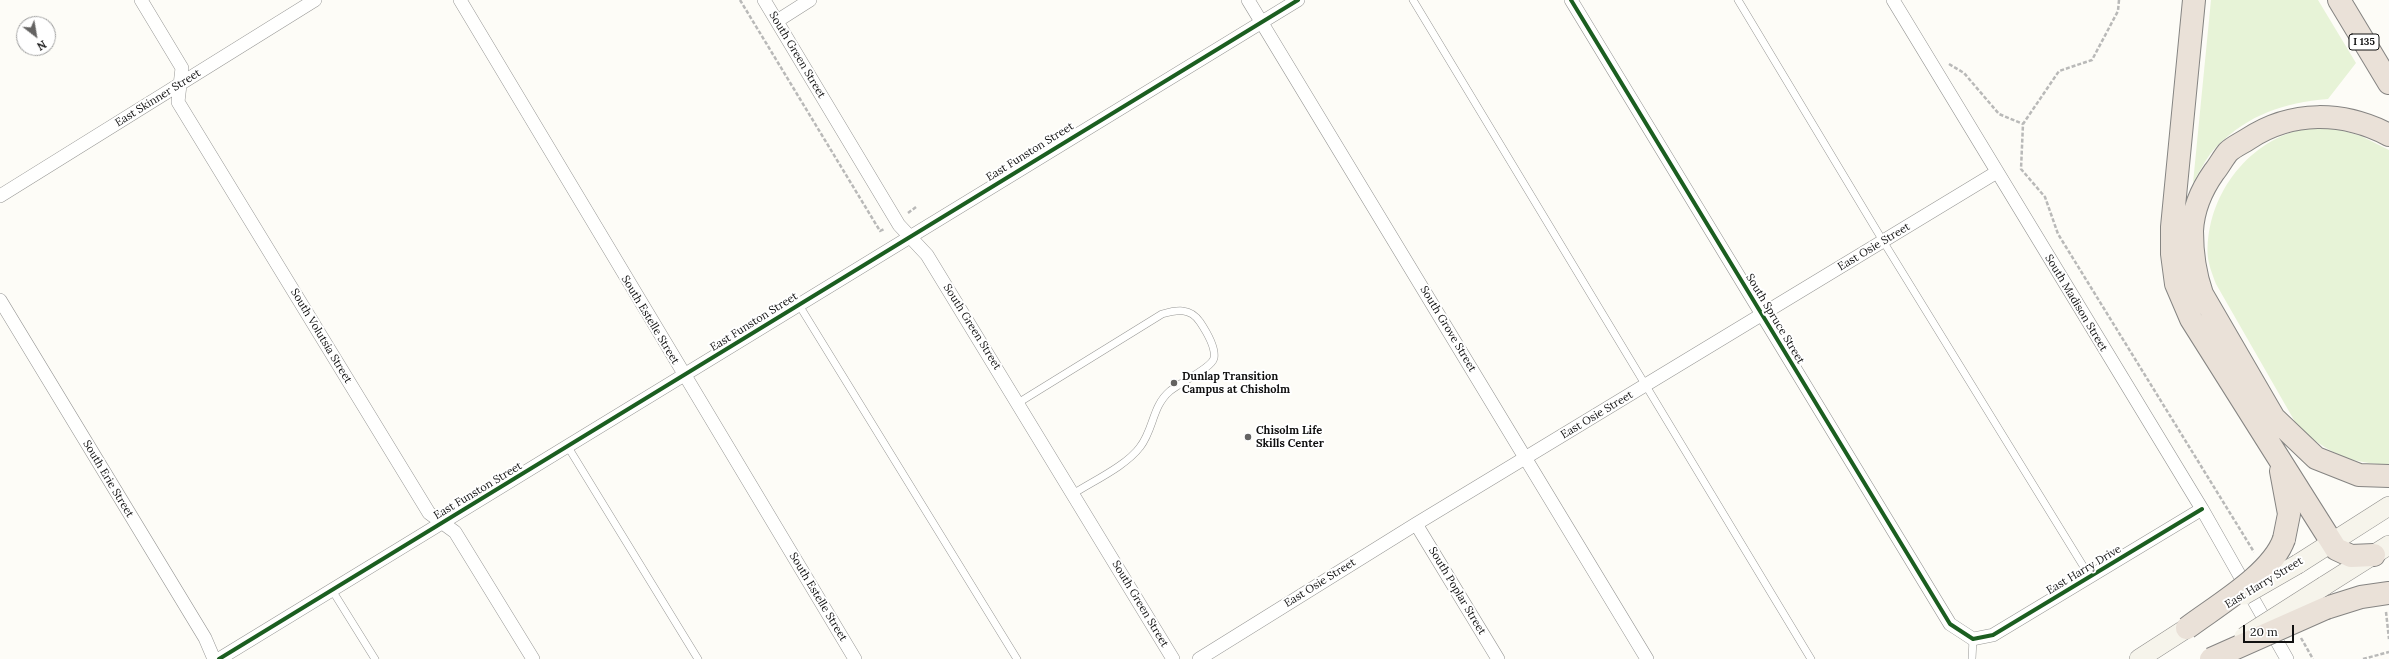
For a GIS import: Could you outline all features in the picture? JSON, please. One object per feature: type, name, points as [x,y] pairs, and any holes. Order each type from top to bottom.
[{"type":"highway","points":[[2194,0],[2172,227],[2172,254],[2176,284],[2191,320],[2336,549],[2351,556],[2382,550]]},
{"type":"highway","name":"I 135","points":[[2339,0],[2389,83]]},
{"type":"highway","points":[[2389,135],[2369,126],[2339,118],[2311,116],[2286,120],[2255,134],[2228,152],[2207,183],[2198,204],[2192,230],[2195,274],[2202,294],[2274,418],[2316,458],[2359,475],[2389,476]]},
{"type":"highway","points":[[2187,628],[2263,571],[2280,550],[2284,539],[2289,514],[2287,494],[2277,454]]},
{"type":"highway","points":[[2210,659],[2326,608],[2361,597],[2389,593]]},
{"type":"main road","name":"East Harry Street","points":[[2139,659],[2187,628],[2298,564],[2389,506]]},
{"type":"main road","points":[[2210,659],[2382,550]]},
{"type":"street","name":"South Volutsia Street","points":[[141,0],[182,68],[178,102],[429,513],[455,532],[533,659]]},
{"type":"street","name":"East Skinner Street","points":[[0,196],[316,0]]},
{"type":"street","name":"South Estelle Street","points":[[460,0],[855,659]]},
{"type":"street","name":"South Green Street","points":[[764,0],[896,220],[925,251],[1173,659]]},
{"type":"street","points":[[776,21],[810,0]]},
{"type":"street","name":"South Grove Street","points":[[1248,0],[1647,659]]},
{"type":"street","name":"East Funston Street","points":[[219,659],[1298,0]]},
{"type":"street","name":"South Spruce Street","points":[[1571,0],[1950,624],[1973,639]]},
{"type":"street","name":"South Madison Street","points":[[1893,0],[2202,509],[2287,659]]},
{"type":"street","name":"East Osie Street","points":[[1199,659],[1416,524],[1526,459],[1997,172]]},
{"type":"street","name":"South Erie Street","points":[[0,300],[205,638],[214,659]]},
{"type":"street","name":"East Harry Drive","points":[[1973,639],[1993,635],[2202,509]]},
{"type":"street","name":"South Poplar Street","points":[[1416,524],[1498,659]]},
{"type":"lane","points":[[1413,0],[1811,659]]},
{"type":"lane","points":[[1738,0],[1883,241],[2090,577]]},
{"type":"lane","points":[[799,305],[1017,659]]},
{"type":"lane","points":[[1018,402],[1162,314],[1174,310],[1184,310],[1193,314],[1199,320],[1213,347],[1214,358],[1210,365],[1179,383],[1164,396],[1155,410],[1141,446],[1133,456],[1073,494]]},
{"type":"lane","points":[[568,447],[698,659]]},
{"type":"lane","points":[[332,590],[375,659]]},
{"type":"lane","points":[[1972,659],[1973,639]]},
{"type":"path","points":[[740,0],[880,232],[916,207]]},
{"type":"path","points":[[2118,0],[2118,11],[2092,60],[2059,71],[2022,124],[2021,169],[2045,197],[2058,234],[2256,554]]},
{"type":"path","points":[[1935,70],[1951,64],[1964,73],[1999,114],[2022,124]]},
{"type":"path","points":[[2386,625],[2389,639]]},
{"type":"path","points":[[2301,637],[2313,659]]},
{"type":"path","points":[[2363,659],[2389,652]]},
{"type":"green space","points":[[2211,0],[2318,0],[2356,63],[2328,99],[2282,107],[2268,112],[2255,118],[2229,135],[2210,154],[2193,183]]},
{"type":"green space","points":[[2333,128],[2361,136],[2389,150],[2389,464],[2363,462],[2340,455],[2318,443],[2298,427],[2216,284],[2208,258],[2208,237],[2212,217],[2230,180],[2243,163],[2259,149],[2296,131]]},
{"type":"cycle path","points":[[219,659],[1298,0]]},
{"type":"cycle path","points":[[1571,0],[1950,624],[1973,639],[1993,635],[2202,509]]},
{"type":"place","name":"Dunlap Transition Campus at Chisholm","points":[[1174,383]]},
{"type":"place","name":"Chisolm Life Skills Center","points":[[1248,437]]}]
